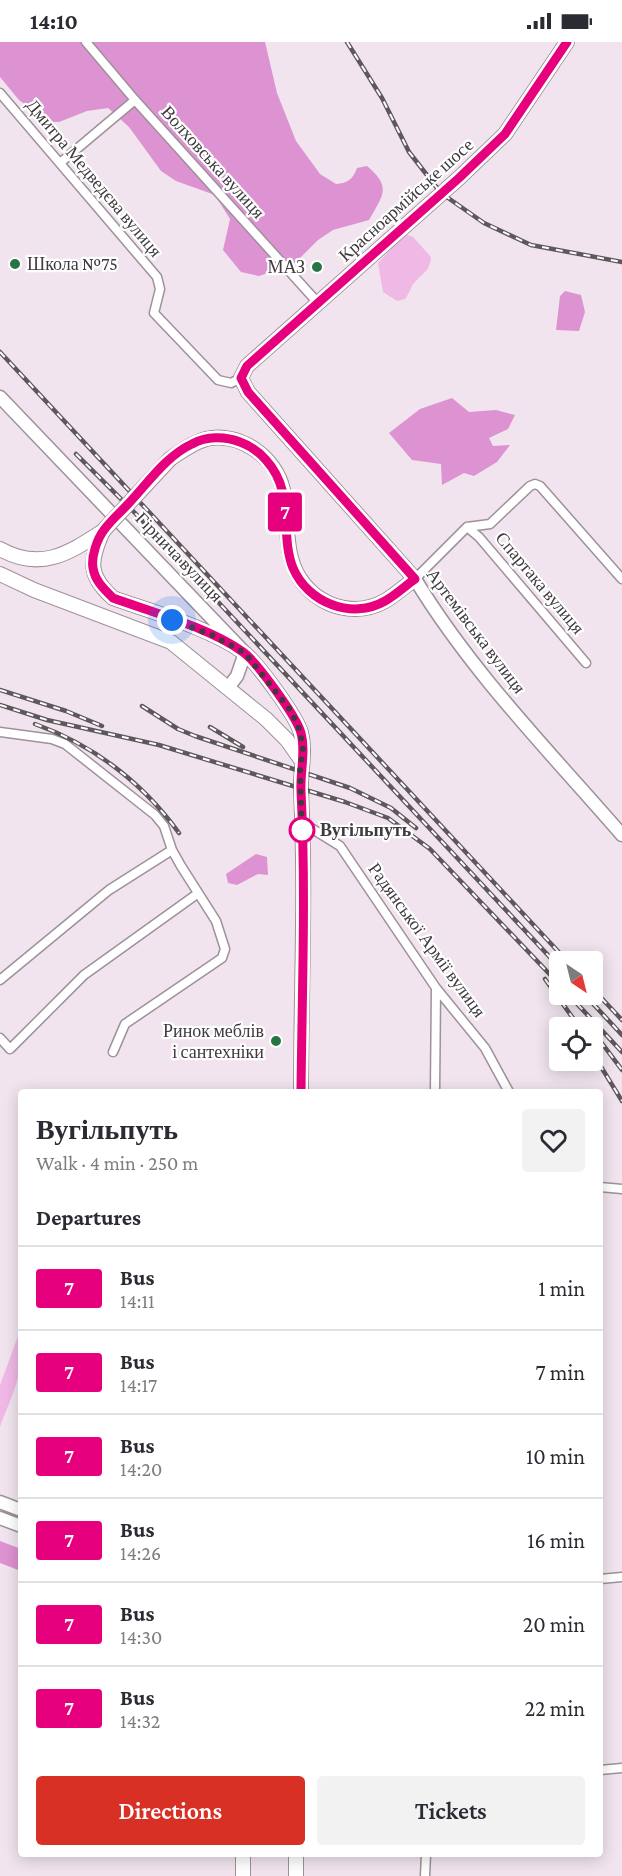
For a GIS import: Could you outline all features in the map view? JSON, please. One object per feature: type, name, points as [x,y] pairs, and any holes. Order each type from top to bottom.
[{"type":"main road","name":"Красноармійське шосе","points":[[244,372],[505,134],[567,42]]},
{"type":"main road","name":"Артемівська вулиця","points":[[244,372],[248,392],[415,579],[428,601],[471,659],[622,835]]},
{"type":"main road","name":"Гірнича вулиця","points":[[0,397],[245,653],[291,711],[300,731],[303,748],[301,760],[303,823],[301,1089]]},
{"type":"main road","points":[[0,549],[34,559],[58,557],[103,531],[170,459],[192,444],[208,438],[225,438],[255,449],[276,474],[283,489],[290,555],[294,569],[314,596],[325,603],[339,607],[368,607],[384,602],[415,579]]},
{"type":"main road","points":[[103,531],[94,551],[93,568],[100,586],[113,598],[212,635],[245,653],[237,676],[228,688]]},
{"type":"main road","points":[[0,574],[34,590],[171,642],[267,719],[287,740],[301,760]]},
{"type":"main road","points":[[0,1503],[18,1509]]},
{"type":"main road","points":[[0,1518],[18,1525]]},
{"type":"main road","points":[[243,1857],[243,1876]]},
{"type":"main road","points":[[296,1857],[296,1876]]},
{"type":"street","name":"Волховська вулиця","points":[[86,42],[135,100],[318,303]]},
{"type":"street","name":"Дмитра Медведєва вулиця","points":[[0,93],[157,277],[160,289],[154,313],[218,380],[231,383],[244,372]]},
{"type":"street","points":[[60,163],[135,100]]},
{"type":"street","name":"Спартака вулиця","points":[[415,579],[467,527],[490,524],[530,486],[536,484],[622,579]]},
{"type":"street","name":"Спартака вулиця","points":[[467,527],[586,663]]},
{"type":"street","points":[[0,732],[65,744],[160,821],[168,833],[172,850],[197,894],[216,921],[225,954],[222,958],[125,1024],[113,1053]]},
{"type":"street","name":"Радянської Армії вулиця","points":[[303,823],[340,846],[436,987],[485,1048],[507,1089]]},
{"type":"street","points":[[0,980],[109,890],[172,850]]},
{"type":"street","points":[[0,1038],[10,1049],[84,975],[197,894]]},
{"type":"street","points":[[435,1089],[436,987]]},
{"type":"street","points":[[603,1187],[622,1189]]},
{"type":"street","points":[[603,1579],[622,1577]]},
{"type":"street","points":[[603,1770],[622,1768]]},
{"type":"street","points":[[425,1876],[426,1857]]},
{"type":"shaded area","points":[[0,42],[265,42],[277,93],[296,141],[320,174],[336,184],[350,180],[357,168],[367,166],[380,180],[383,192],[369,220],[333,230],[318,240],[294,264],[259,276],[241,272],[223,250],[230,219],[215,195],[176,181],[161,171],[129,127],[108,108],[87,111],[59,122],[50,122],[19,100],[0,77]]},
{"type":"shaded area","points":[[405,234],[413,237],[431,257],[427,270],[415,282],[405,299],[397,301],[383,292],[378,263]]},
{"type":"shaded area","points":[[565,291],[581,295],[585,312],[579,331],[556,330],[560,296]]},
{"type":"shaded area","points":[[452,398],[469,412],[496,410],[515,415],[508,429],[489,438],[493,446],[510,445],[497,462],[474,476],[464,473],[442,485],[441,464],[412,460],[389,433],[420,409]]},
{"type":"shaded area","points":[[256,854],[267,857],[268,875],[258,874],[237,885],[228,883],[226,874]]},
{"type":"shaded area","points":[[18,1336],[18,1377],[0,1427],[0,1385]]},
{"type":"shaded area","points":[[0,1541],[18,1548],[18,1570],[0,1563]]},
{"type":"railway","points":[[347,42],[382,98],[409,152],[441,193],[484,223],[531,245],[622,262]]},
{"type":"railway","points":[[0,352],[558,951]]},
{"type":"railway","points":[[76,454],[135,513],[549,956]]},
{"type":"railway","points":[[0,690],[66,711],[102,726]]},
{"type":"railway","points":[[0,705],[47,720],[159,745],[345,802],[388,818],[430,849],[549,973]]},
{"type":"railway","points":[[142,706],[178,729],[195,736],[350,788],[391,808],[416,828]]},
{"type":"railway","points":[[35,724],[77,743],[115,767],[149,797],[179,833]]},
{"type":"railway","points":[[210,727],[243,747]]},
{"type":"railway","points":[[545,979],[572,1017]]},
{"type":"railway","points":[[603,1000],[622,1020]]},
{"type":"railway","points":[[578,1005],[622,1052]]},
{"type":"railway","points":[[594,1005],[622,1035]]},
{"type":"railway","points":[[603,1045],[622,1070]]},
{"type":"railway","points":[[603,1070],[622,1101]]},
{"type":"bus line","name":"7","points":[[301,1089],[303,823],[300,771],[303,748],[300,731],[291,711],[245,653],[212,635],[113,598],[100,586],[93,568],[94,551],[103,531],[170,459],[192,444],[208,438],[225,438],[255,449],[276,474],[283,489],[290,555],[294,569],[314,596],[325,603],[339,607],[368,607],[384,602],[415,579],[248,392],[241,378],[247,366],[459,178],[505,134],[567,42]]},
{"type":"place","name":"Школа №75","points":[[15,264]]},
{"type":"place","name":"МАЗ","points":[[317,267]]},
{"type":"place","name":"Вугільпуть","points":[[302,830]]},
{"type":"place","name":"Ринок меблів і сантехніки","points":[[276,1041]]},
{"type":"route","points":[[172,620],[212,635],[245,653],[291,711],[300,731],[303,748],[300,771],[302,832],[302,830]]}]
